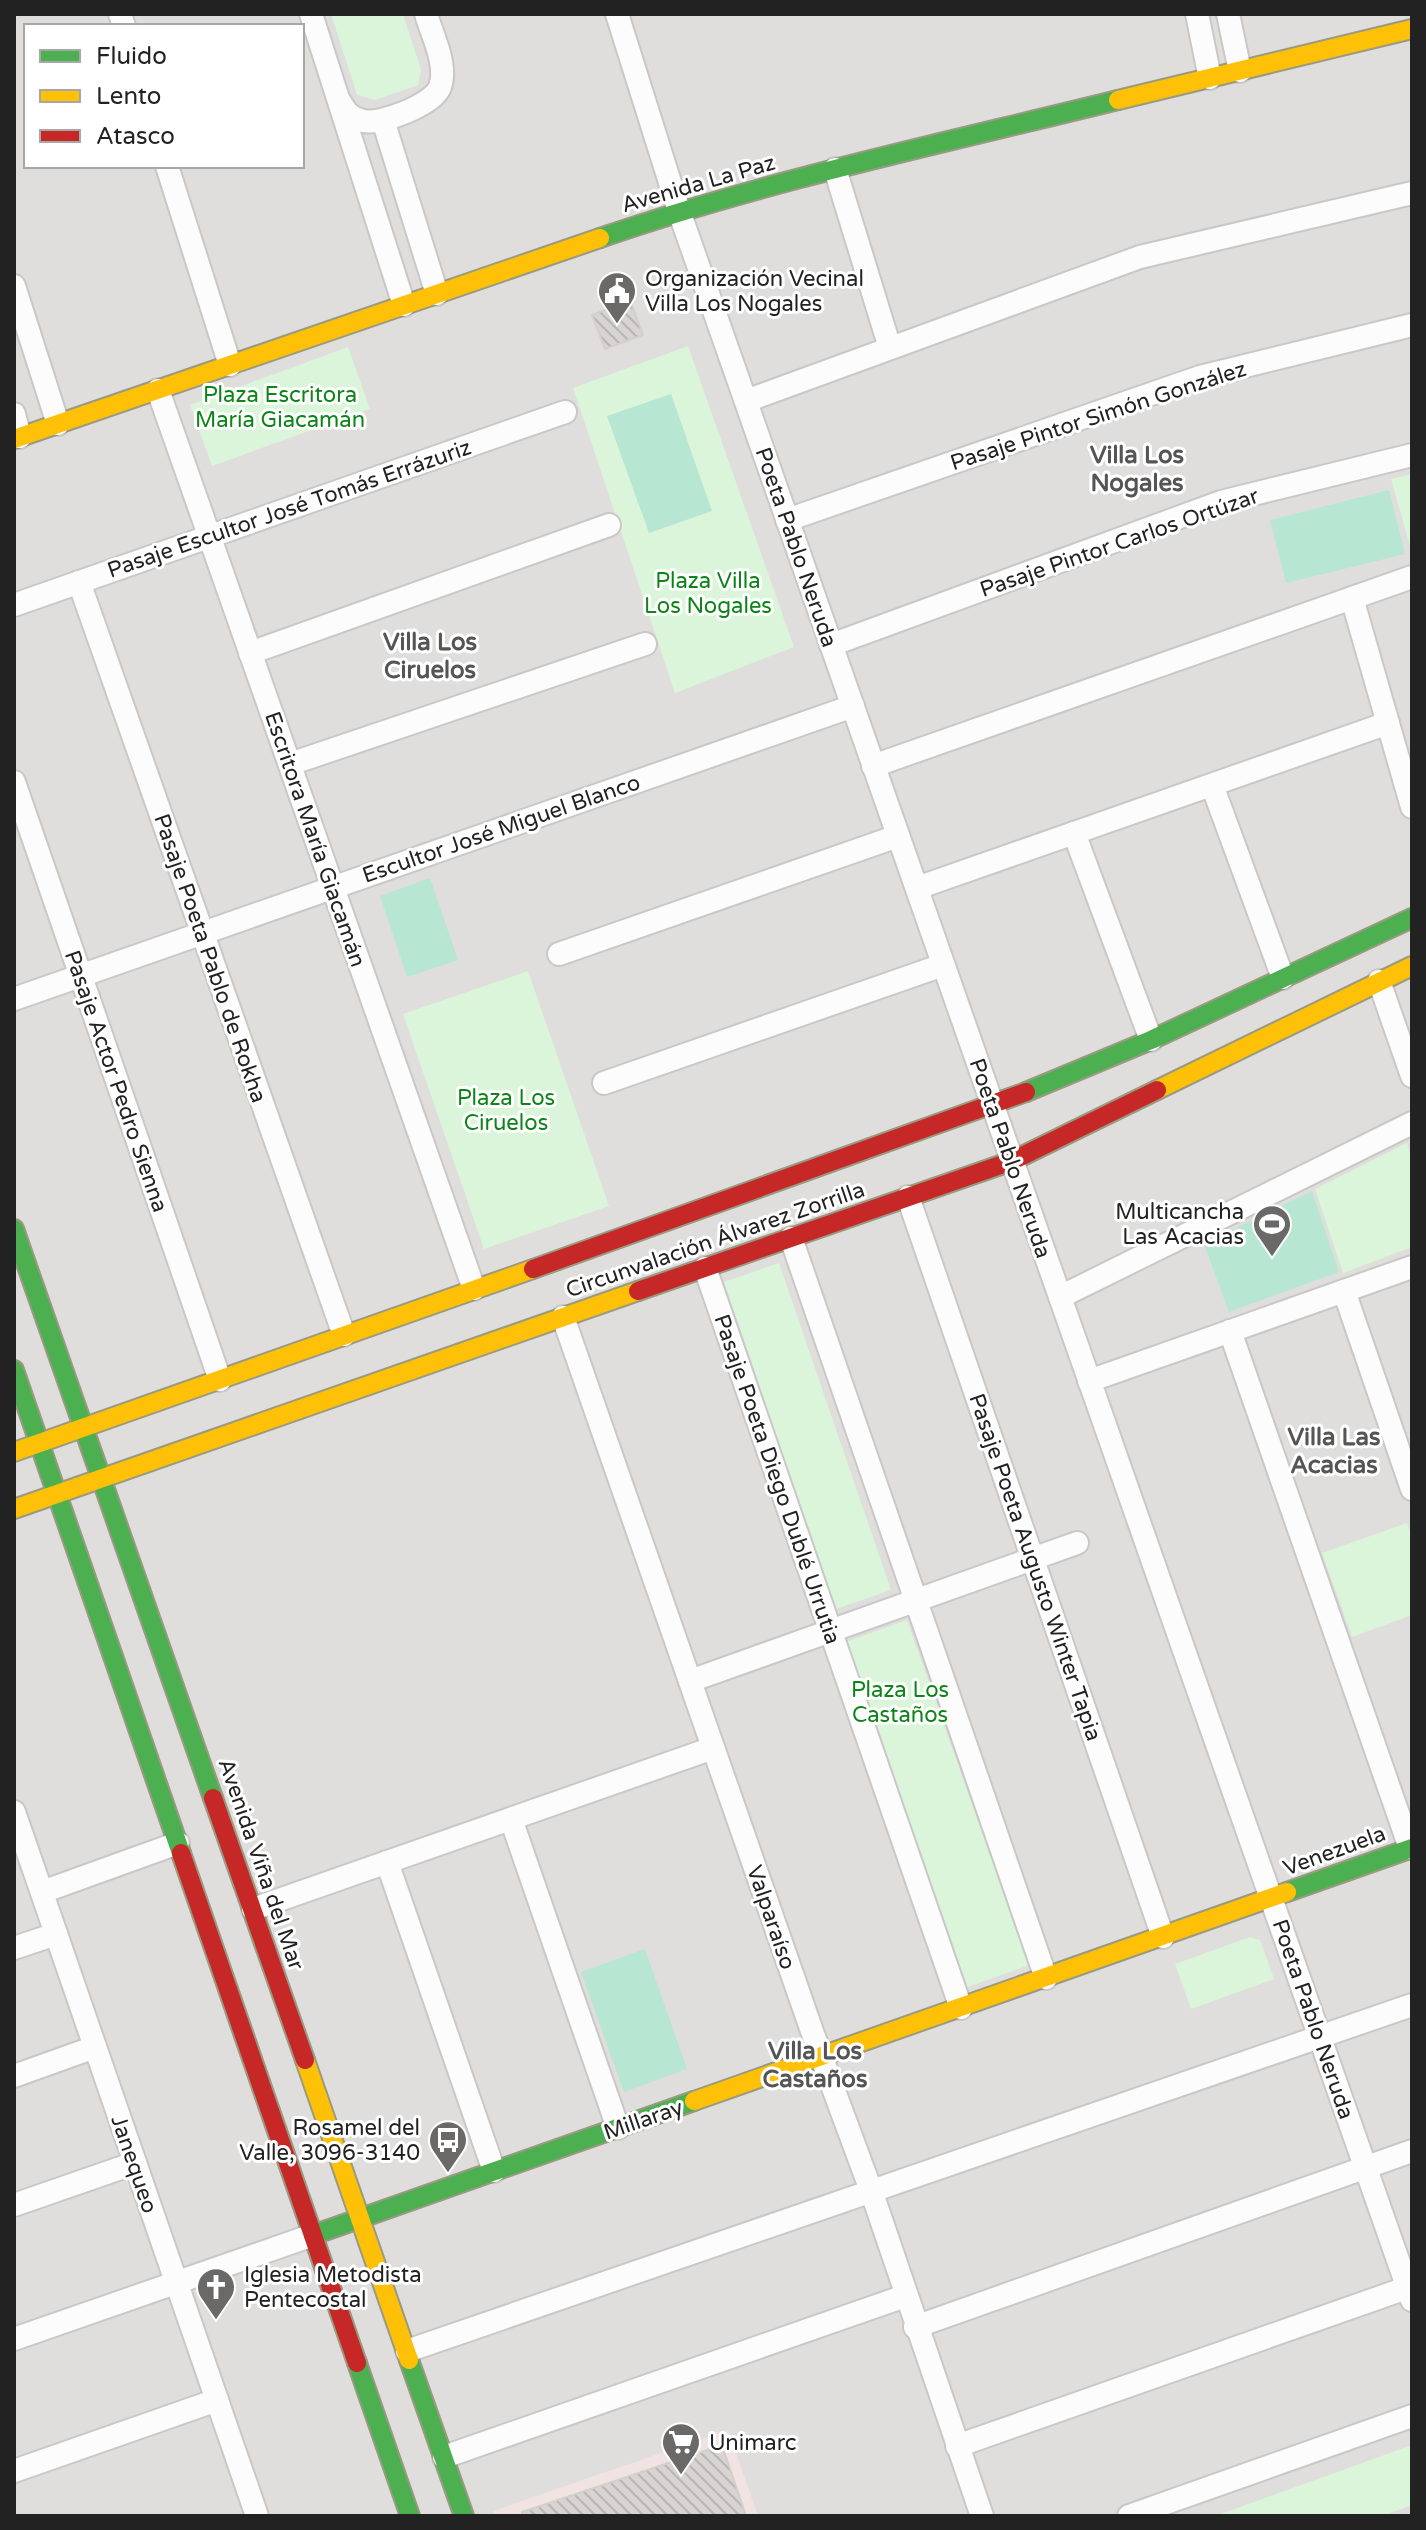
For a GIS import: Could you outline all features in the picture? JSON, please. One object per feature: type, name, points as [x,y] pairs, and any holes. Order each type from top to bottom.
[{"type":"main road","name":"Avenida La Paz","points":[[17,438],[679,211],[835,169],[1412,29]]},
{"type":"main road","name":"Circunvalación Álvarez Zorrilla","points":[[14,1452],[993,1106],[1151,1040],[1412,918]]},
{"type":"main road","name":"Circunvalación Álvarez Zorrilla","points":[[14,1509],[1012,1161],[1412,966]]},
{"type":"main road","name":"Avenida Viña del Mar","points":[[14,1229],[464,2516]]},
{"type":"main road","points":[[14,1370],[410,2516]]},
{"type":"main road","name":"Venezuela","points":[[1272,1898],[1411,1848]]},
{"type":"main road","name":"Millaray","points":[[313,2235],[1272,1898]]},
{"type":"street","points":[[311,14],[404,305]]},
{"type":"street","points":[[337,97],[349,116],[365,122],[383,120],[428,102],[440,88],[443,69],[426,14]]},
{"type":"street","name":"Poeta Pablo Neruda","points":[[617,14],[679,211],[1411,2291]]},
{"type":"street","points":[[1197,14],[1210,78]]},
{"type":"street","points":[[1228,14],[1240,71]]},
{"type":"street","points":[[383,120],[437,294]]},
{"type":"street","points":[[168,168],[230,365]]},
{"type":"street","points":[[835,169],[890,348]]},
{"type":"street","points":[[746,401],[1140,257],[1412,193]]},
{"type":"street","points":[[14,286],[58,424]]},
{"type":"street","name":"Pasaje Pintor Simón González","points":[[787,520],[1200,377],[1412,325]]},
{"type":"street","name":"Escritora María Giacamán","points":[[158,390],[474,1289]]},
{"type":"street","name":"Pasaje Escultor José Tomás Errázuriz","points":[[14,605],[565,412]]},
{"type":"street","points":[[14,414],[17,438]]},
{"type":"street","name":"Pasaje Pintor Carlos Ortúzar","points":[[831,645],[1221,502],[1412,455]]},
{"type":"street","points":[[250,653],[609,525]]},
{"type":"street","points":[[873,766],[1412,577]]},
{"type":"street","name":"Pasaje Poeta Pablo de Rokha","points":[[79,582],[344,1335]]},
{"type":"street","points":[[1352,598],[1412,807]]},
{"type":"street","points":[[290,764],[645,644]]},
{"type":"street","name":"Escultor José Miguel Blanco","points":[[14,999],[853,706]]},
{"type":"street","points":[[917,888],[1388,723]]},
{"type":"street","name":"Pasaje Actor Pedro Sienna","points":[[14,782],[220,1380]]},
{"type":"street","points":[[1212,785],[1283,978]]},
{"type":"street","points":[[1074,833],[1151,1040]]},
{"type":"street","points":[[559,954],[898,836]]},
{"type":"street","points":[[604,1083],[943,965]]},
{"type":"street","points":[[1379,981],[1412,1076]]},
{"type":"street","points":[[1060,1297],[1412,1123]]},
{"type":"street","name":"Pasaje Poeta Augusto Winter Tapia","points":[[908,1197],[1163,1937]]},
{"type":"street","points":[[791,1238],[1046,1978]]},
{"type":"street","points":[[1089,1381],[1412,1267]]},
{"type":"street","name":"Pasaje Poeta Diego Dublé Urrutia","points":[[705,1268],[961,2008]]},
{"type":"street","points":[[1344,1291],[1412,1489]]},
{"type":"street","name":"Valparaíso","points":[[563,1317],[821,2057],[872,2193],[915,2327],[982,2516]]},
{"type":"street","points":[[1230,1331],[1411,1848]]},
{"type":"street","points":[[690,1681],[1077,1543]]},
{"type":"street","points":[[253,1909],[713,1748]]},
{"type":"street","name":"Janequeo","points":[[15,1817],[217,2400],[250,2514]]},
{"type":"street","points":[[511,1819],[618,2128]]},
{"type":"street","points":[[42,1892],[178,1843]]},
{"type":"street","points":[[387,1862],[494,2171]]},
{"type":"street","points":[[14,1948],[56,1934]]},
{"type":"street","points":[[407,2351],[841,2199],[872,2193],[1412,2005]]},
{"type":"street","points":[[14,2076],[95,2047]]},
{"type":"street","points":[[915,2327],[1412,2151]]},
{"type":"street","points":[[14,2205],[135,2163]]},
{"type":"street","name":"Millaray","points":[[14,2339],[313,2235]]},
{"type":"street","points":[[957,2446],[1411,2291]]},
{"type":"street","points":[[444,2457],[905,2296]]},
{"type":"street","points":[[14,2471],[217,2400]]},
{"type":"street","points":[[1129,2516],[1412,2416]]},
{"type":"shaded area","points":[[14,14],[1412,14],[1412,2516],[14,2516]]},
{"type":"shaded area","name":"Unimarc","points":[[728,2430],[758,2516],[495,2516],[493,2511]]},
{"type":"green space","points":[[331,14],[403,14],[421,70],[418,85],[375,100],[357,95]]},
{"type":"green space","name":"Plaza Villa Los Nogales","points":[[688,346],[794,647],[675,693],[573,388]]},
{"type":"green space","name":"Plaza Escritora María Giacamán","points":[[348,347],[370,409],[212,466],[190,405]]},
{"type":"green space","points":[[671,394],[712,511],[649,533],[607,416]]},
{"type":"green space","points":[[1412,474],[1412,553],[1391,479]]},
{"type":"green space","points":[[1389,490],[1405,554],[1286,583],[1270,520]]},
{"type":"green space","points":[[430,878],[458,960],[407,977],[380,896]]},
{"type":"green space","name":"Plaza Los Ciruelos","points":[[528,971],[609,1206],[484,1249],[403,1014]]},
{"type":"green space","points":[[1407,1143],[1412,1160],[1412,1247],[1343,1273],[1315,1189]]},
{"type":"green space","name":"Multicancha Las Acacias","points":[[1312,1191],[1339,1272],[1229,1312],[1204,1244]]},
{"type":"green space","points":[[779,1263],[891,1590],[836,1609],[724,1282]]},
{"type":"green space","points":[[1407,1523],[1412,1537],[1412,1615],[1352,1637],[1322,1553]]},
{"type":"green space","name":"Plaza Los Castaños","points":[[907,1620],[1029,1965],[965,1988],[843,1643]]},
{"type":"green space","points":[[1250,1937],[1260,1940],[1274,1979],[1191,2009],[1175,1964]]},
{"type":"green space","points":[[645,1949],[687,2069],[624,2092],[581,1972]]},
{"type":"green space","points":[[1412,2445],[1412,2505],[1382,2516],[1215,2516]]},
{"type":"building","name":"Organización Vecinal Villa Los Nogales","points":[[630,300],[643,335],[605,349],[592,315]]},
{"type":"building","name":"Unimarc","points":[[722,2445],[746,2516],[522,2516],[522,2512]]},
{"type":"traffic: fast","points":[[600,238],[792,180],[1118,100]]},
{"type":"traffic: fast","points":[[1026,1092],[1151,1040],[1412,918]]},
{"type":"traffic: fast","points":[[14,1229],[213,1798]]},
{"type":"traffic: fast","points":[[14,1370],[181,1853]]},
{"type":"traffic: fast","points":[[1287,1892],[1412,1848]]},
{"type":"traffic: fast","points":[[313,2235],[694,2101]]},
{"type":"traffic: fast","points":[[409,2360],[464,2516]]},
{"type":"traffic: fast","points":[[357,2363],[410,2516]]},
{"type":"traffic: slow","points":[[1118,100],[1412,29]]},
{"type":"traffic: slow","points":[[14,439],[600,238]]},
{"type":"traffic: slow","points":[[1157,1090],[1412,966]]},
{"type":"traffic: slow","points":[[14,1452],[533,1269]]},
{"type":"traffic: slow","points":[[14,1509],[638,1291]]},
{"type":"traffic: slow","points":[[694,2101],[1287,1892]]},
{"type":"traffic: slow","points":[[305,2060],[409,2360]]},
{"type":"traffic: jam","points":[[638,1291],[1012,1161],[1157,1090]]},
{"type":"traffic: jam","points":[[533,1269],[1026,1092]]},
{"type":"traffic: jam","points":[[213,1798],[305,2060]]},
{"type":"traffic: jam","points":[[181,1853],[357,2363]]},
{"type":"place","name":"Organización Vecinal Villa Los Nogales","points":[[617,325]]},
{"type":"place","name":"Multicancha Las Acacias","points":[[1272,1258]]},
{"type":"place","name":"Rosamel del Valle, 3096-3140","points":[[448,2174]]},
{"type":"place","name":"Iglesia Metodista Pentecostal","points":[[216,2321]]},
{"type":"place","name":"Unimarc","points":[[681,2476]]},
{"type":"district","name":"Villa Los Nogales","points":[[1137,469]]},
{"type":"district","name":"Villa Los Ciruelos","points":[[430,656]]},
{"type":"district","name":"Villa Las Acacias","points":[[1334,1451]]},
{"type":"district","name":"Villa Los Castaños","points":[[815,2065]]}]
